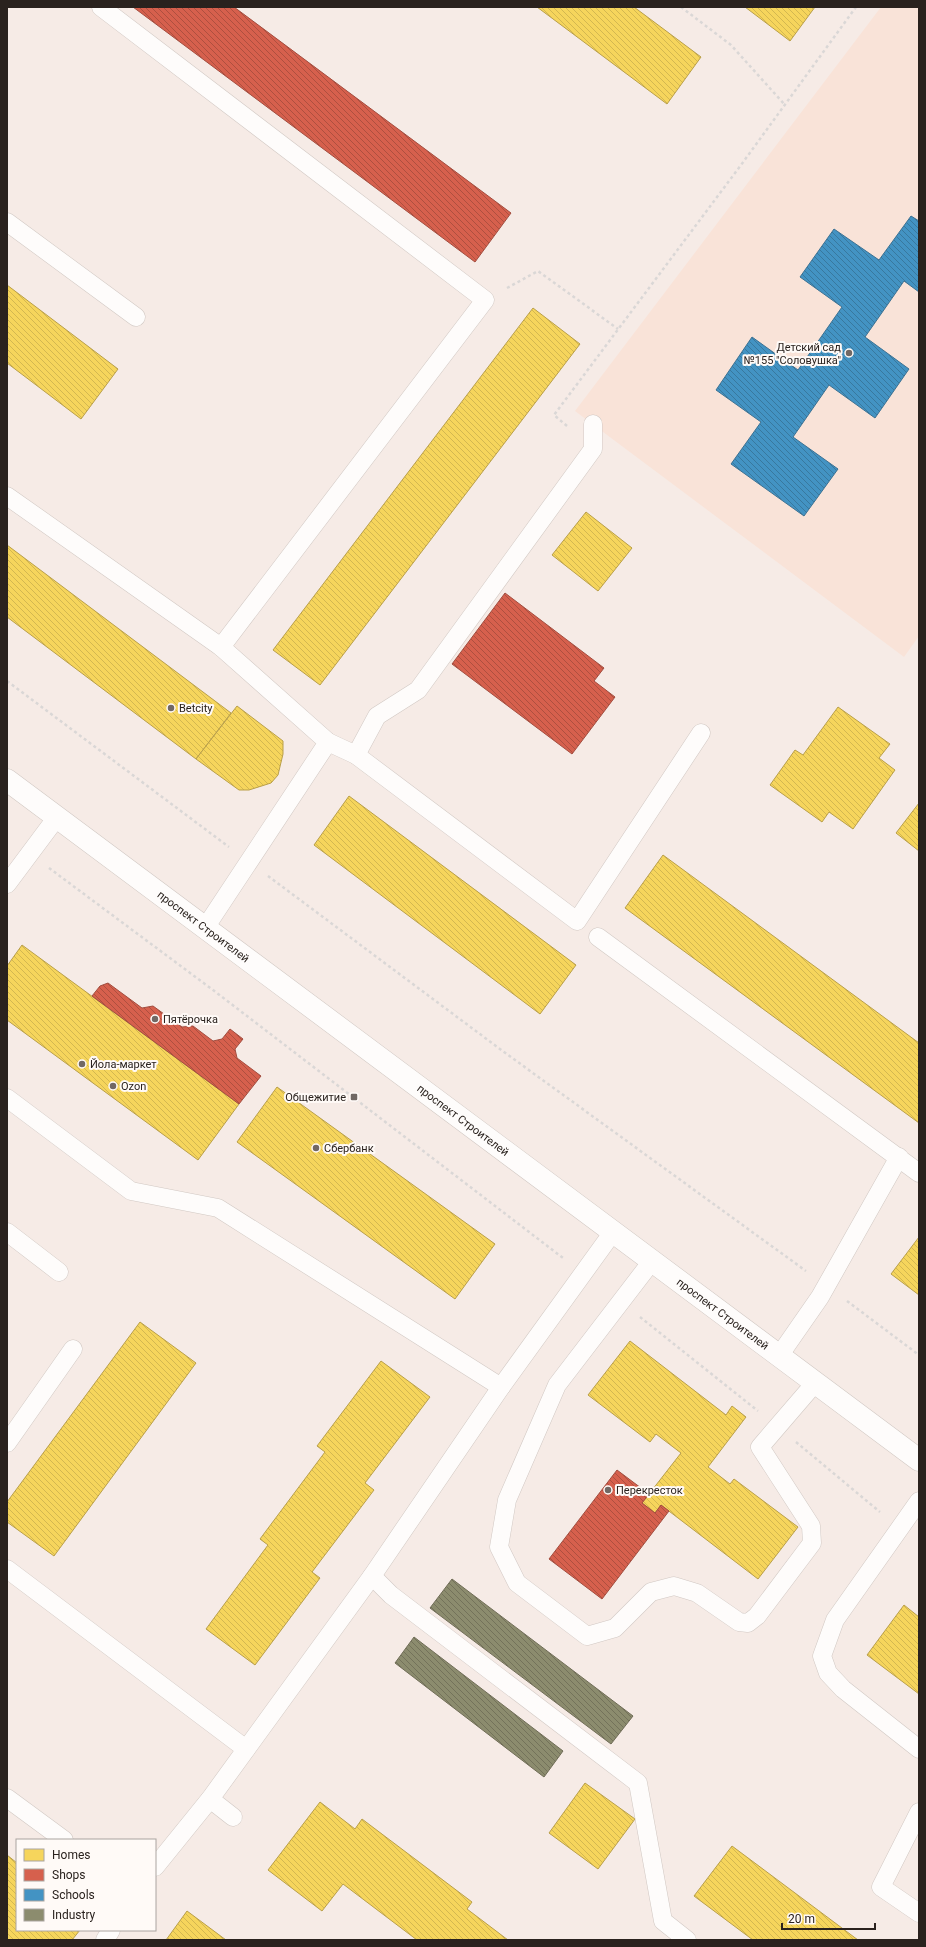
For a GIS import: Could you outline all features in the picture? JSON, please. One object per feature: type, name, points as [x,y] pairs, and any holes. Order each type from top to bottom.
[{"type":"main road","name":"проспект Строителей","points":[[7,780],[919,1460]]},
{"type":"lane","points":[[101,7],[485,300],[221,648]]},
{"type":"lane","points":[[7,222],[136,317]]},
{"type":"lane","points":[[356,755],[376,716],[418,690],[593,449],[593,424]]},
{"type":"lane","points":[[7,496],[221,648],[328,742],[356,755],[577,921],[701,733]]},
{"type":"lane","points":[[205,928],[328,742]]},
{"type":"lane","points":[[7,884],[57,817]]},
{"type":"lane","points":[[598,937],[919,1172]]},
{"type":"lane","points":[[7,1098],[131,1191],[218,1208],[501,1387]]},
{"type":"lane","points":[[779,1356],[826,1286],[899,1157]]},
{"type":"lane","points":[[7,1232],[59,1272]]},
{"type":"lane","points":[[156,1866],[210,1799],[372,1576],[501,1387],[613,1232]]},
{"type":"lane","points":[[652,1261],[557,1385],[507,1500],[499,1547],[517,1583],[587,1636],[615,1628],[651,1592],[674,1586],[697,1593],[739,1622],[748,1623],[757,1616],[812,1543],[811,1526],[760,1447],[815,1383]]},
{"type":"lane","points":[[7,1442],[73,1349]]},
{"type":"lane","points":[[919,1501],[834,1620],[822,1656],[828,1673],[843,1689],[919,1749]]},
{"type":"lane","points":[[7,1569],[246,1749]]},
{"type":"lane","points":[[372,1576],[390,1595],[638,1783],[663,1921],[687,1940]]},
{"type":"lane","points":[[7,1798],[63,1839]]},
{"type":"lane","points":[[210,1799],[232,1817]]},
{"type":"lane","points":[[919,1812],[881,1887],[919,1913]]},
{"type":"lane","points":[[105,1940],[110,1931]]},
{"type":"path","points":[[681,7],[731,46],[785,105]]},
{"type":"path","points":[[593,449],[554,415],[785,105],[856,7]]},
{"type":"path","points":[[485,300],[538,271],[618,329]]},
{"type":"path","points":[[7,681],[497,1047],[919,1355]]},
{"type":"path","points":[[30,854],[213,990],[583,1273]]},
{"type":"path","points":[[621,1302],[777,1426],[900,1528]]},
{"type":"shaded area","points":[[881,7],[919,7],[919,636],[904,657],[575,411]]},
{"type":"building: Homes","points":[[537,7],[634,7],[701,57],[667,104]]},
{"type":"building: Homes","points":[[745,7],[815,7],[790,41]]},
{"type":"building: Homes","points":[[7,285],[118,369],[81,419],[7,363]]},
{"type":"building: Homes","points":[[533,308],[580,344],[320,685],[273,650]]},
{"type":"building: Homes","points":[[586,512],[632,548],[598,591],[552,555]]},
{"type":"building: Homes","points":[[7,545],[231,713],[196,759],[7,617]]},
{"type":"building: Homes","points":[[237,706],[283,741],[283,754],[278,775],[271,783],[249,790],[239,790],[196,759]]},
{"type":"building: Homes","points":[[838,707],[890,744],[879,758],[895,770],[853,829],[829,812],[822,822],[770,785],[795,750],[803,755]]},
{"type":"building: Homes","points":[[349,796],[576,965],[540,1014],[314,845]]},
{"type":"building: Homes","points":[[919,803],[919,851],[896,833]]},
{"type":"building: Homes","points":[[663,855],[919,1043],[919,1123],[625,908]]},
{"type":"building: Homes","points":[[22,945],[239,1104],[198,1160],[7,1020],[7,966]]},
{"type":"building: Homes","points":[[277,1087],[495,1244],[455,1299],[237,1142]]},
{"type":"building: Homes","points":[[919,1237],[919,1295],[891,1274]]},
{"type":"building: Homes","points":[[140,1322],[196,1363],[54,1556],[7,1522],[7,1502]]},
{"type":"building: Homes","points":[[630,1341],[726,1415],[732,1406],[746,1417],[708,1467],[730,1484],[734,1479],[798,1527],[758,1579],[661,1505],[655,1513],[642,1503],[681,1453],[656,1434],[650,1442],[588,1395]]},
{"type":"building: Homes","points":[[381,1361],[430,1397],[365,1483],[374,1490],[312,1572],[320,1578],[255,1665],[206,1629],[268,1545],[260,1539],[325,1452],[317,1446]]},
{"type":"building: Homes","points":[[904,1605],[919,1617],[919,1694],[867,1655]]},
{"type":"building: Homes","points":[[585,1783],[635,1819],[598,1869],[549,1833]]},
{"type":"building: Homes","points":[[320,1802],[355,1829],[362,1819],[472,1902],[467,1909],[508,1940],[417,1940],[343,1884],[322,1911],[268,1870]]},
{"type":"building: Homes","points":[[732,1846],[858,1940],[753,1940],[694,1896]]},
{"type":"building: Homes","points":[[7,1855],[16,1862],[16,1931],[79,1931],[72,1940],[7,1940]]},
{"type":"building: Homes","points":[[187,1911],[226,1940],[166,1940]]},
{"type":"building: Shops","points":[[133,7],[234,7],[511,213],[475,262]]},
{"type":"building: Shops","points":[[505,593],[604,668],[594,681],[615,697],[572,754],[452,664]]},
{"type":"building: Shops","points":[[108,983],[142,1008],[153,1006],[182,1027],[193,1026],[213,1041],[222,1039],[230,1029],[243,1039],[235,1049],[237,1058],[261,1076],[239,1104],[92,996],[100,986]]},
{"type":"building: Shops","points":[[617,1470],[649,1494],[642,1503],[655,1513],[661,1505],[669,1511],[602,1599],[549,1559]]},
{"type":"building: Schools","name":"Детский сад №155 \"Соловушка\"","points":[[911,216],[919,221],[919,292],[904,281],[865,337],[909,369],[875,418],[829,385],[793,437],[838,469],[804,516],[731,464],[761,422],[716,390],[752,337],[798,370],[842,307],[800,277],[834,229],[879,260]]},
{"type":"building: Industry","points":[[452,1579],[633,1716],[611,1744],[430,1608]]},
{"type":"building: Industry","points":[[414,1637],[563,1751],[544,1777],[395,1663]]},
{"type":"place","name":"Детский сад №155 \"Соловушка\"","points":[[849,353]]},
{"type":"place","name":"Betcity","points":[[171,708]]},
{"type":"place","name":"Пятёрочка","points":[[155,1019]]},
{"type":"place","name":"Йола-маркет","points":[[82,1064]]},
{"type":"place","name":"Ozon","points":[[113,1086]]},
{"type":"place","name":"Общежитие","points":[[354,1097]]},
{"type":"place","name":"Сбербанк","points":[[316,1148]]},
{"type":"place","name":"Перекресток","points":[[608,1490]]}]
